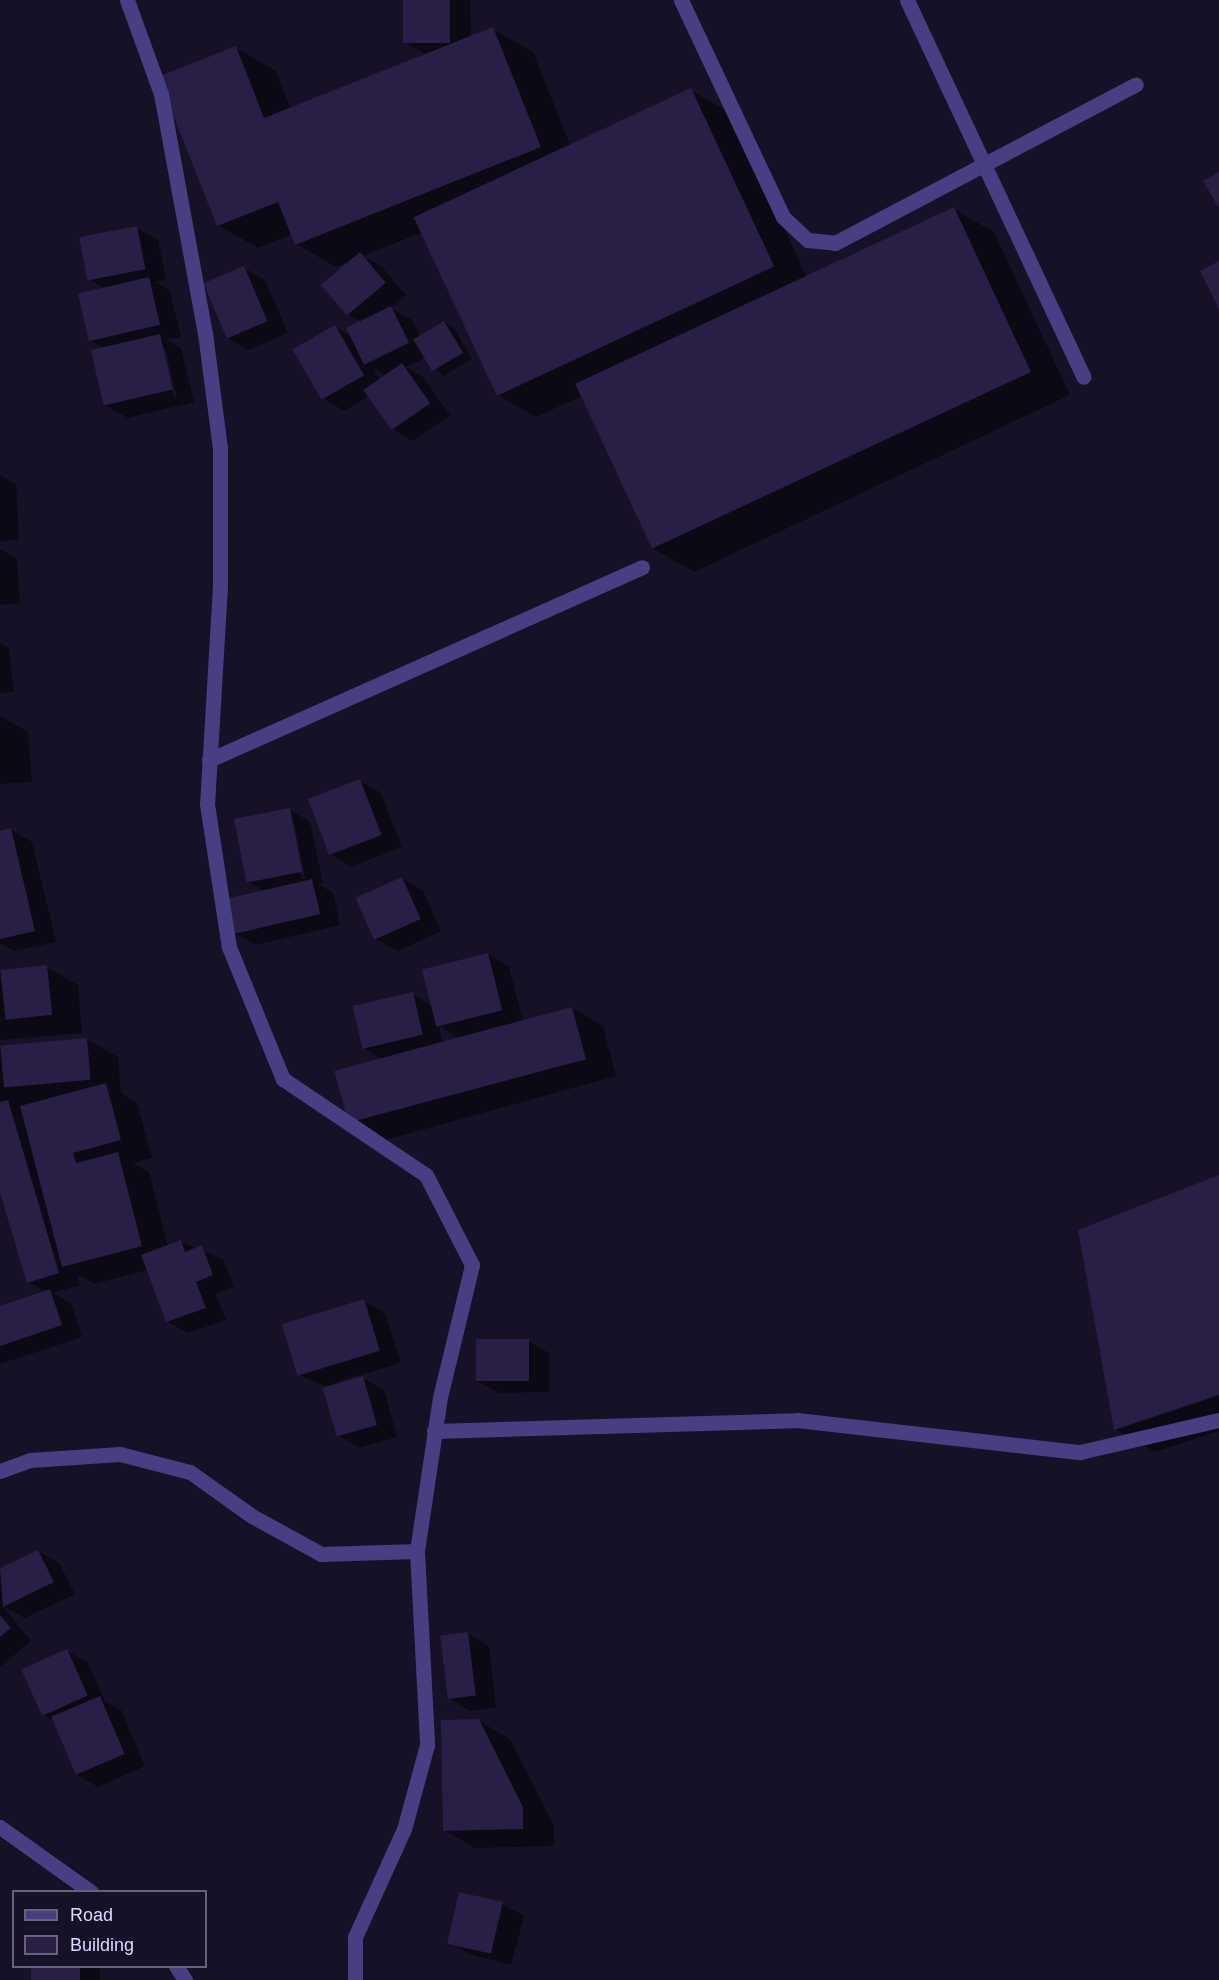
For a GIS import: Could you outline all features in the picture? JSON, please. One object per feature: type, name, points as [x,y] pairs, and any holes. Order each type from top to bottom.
[{"type":"street","points":[[127,0],[161,94],[205,333],[220,448],[207,804],[230,947],[283,1079],[426,1175],[472,1265],[434,1431],[417,1551],[427,1744],[404,1829],[355,1937],[355,1980]]},
{"type":"street","points":[[681,0],[783,217],[808,240],[835,243],[1136,84]]},
{"type":"street","points":[[907,0],[982,166],[1084,377]]},
{"type":"street","points":[[209,760],[642,567]]},
{"type":"street","points":[[434,1431],[797,1420],[1080,1452],[1219,1420]]},
{"type":"street","points":[[0,1471],[30,1460],[120,1454],[190,1472],[252,1516],[321,1554],[417,1551]]},
{"type":"street","points":[[0,1827],[87,1890]]},
{"type":"building","points":[[403,0],[450,0],[450,43],[403,43]]},
{"type":"building","points":[[493,27],[541,147],[295,245],[278,202],[217,226],[158,77],[236,46],[264,118]]},
{"type":"building","points":[[691,88],[774,267],[497,396],[414,217]]},
{"type":"building","points":[[1219,172],[1219,208],[1203,181]]},
{"type":"building","points":[[954,207],[1031,372],[652,549],[575,384]]},
{"type":"building","points":[[137,226],[145,269],[87,280],[79,237]]},
{"type":"building","points":[[360,252],[386,283],[347,315],[321,285]]},
{"type":"building","points":[[1219,261],[1219,309],[1200,271]]},
{"type":"building","points":[[244,266],[267,321],[227,338],[203,283]]},
{"type":"building","points":[[149,277],[160,325],[89,341],[78,293]]},
{"type":"building","points":[[391,306],[409,343],[364,365],[346,328]]},
{"type":"building","points":[[444,321],[463,353],[432,371],[413,340]]},
{"type":"building","points":[[335,325],[364,375],[322,400],[293,350]]},
{"type":"building","points":[[160,334],[173,390],[104,406],[91,350]]},
{"type":"building","points":[[402,363],[430,403],[392,430],[363,390]]},
{"type":"building","points":[[360,779],[382,835],[329,855],[308,799]]},
{"type":"building","points":[[290,808],[302,872],[246,883],[234,819]]},
{"type":"building","points":[[11,828],[35,931],[0,939],[0,831]]},
{"type":"building","points":[[402,877],[421,919],[374,940],[355,898]]},
{"type":"building","points":[[312,879],[320,914],[233,934],[225,899]]},
{"type":"building","points":[[488,953],[502,1010],[436,1027],[422,969]]},
{"type":"building","points":[[47,965],[52,1015],[5,1020],[0,970]]},
{"type":"building","points":[[413,992],[423,1035],[362,1049],[353,1006]]},
{"type":"building","points":[[572,1007],[586,1059],[348,1123],[334,1071]]},
{"type":"building","points":[[87,1038],[91,1080],[4,1087],[0,1046]]},
{"type":"building","points":[[106,1083],[121,1140],[73,1153],[76,1163],[118,1152],[142,1246],[62,1267],[20,1106]]},
{"type":"building","points":[[8,1100],[59,1273],[27,1283],[0,1193],[0,1102]]},
{"type":"building","points":[[1219,1175],[1219,1395],[1114,1430],[1078,1230]]},
{"type":"building","points":[[181,1240],[185,1252],[202,1245],[213,1275],[196,1282],[206,1308],[166,1322],[141,1255]]},
{"type":"building","points":[[50,1289],[62,1325],[0,1346],[0,1306]]},
{"type":"building","points":[[364,1299],[380,1351],[298,1376],[282,1324]]},
{"type":"building","points":[[476,1339],[529,1339],[529,1381],[476,1381]]},
{"type":"building","points":[[363,1376],[377,1425],[337,1437],[323,1388]]},
{"type":"building","points":[[38,1550],[54,1582],[3,1607],[0,1568]]},
{"type":"building","points":[[0,1615],[11,1628],[0,1637]]},
{"type":"building","points":[[468,1632],[476,1696],[448,1699],[440,1635]]},
{"type":"building","points":[[67,1649],[88,1696],[42,1716],[21,1669]]},
{"type":"building","points":[[100,1696],[125,1754],[76,1775],[51,1717]]},
{"type":"building","points":[[479,1719],[523,1807],[523,1829],[443,1831],[441,1720]]},
{"type":"building","points":[[459,1892],[503,1902],[491,1954],[447,1944]]},
{"type":"building","points":[[31,1968],[80,1968],[80,1980],[31,1980]]}]
